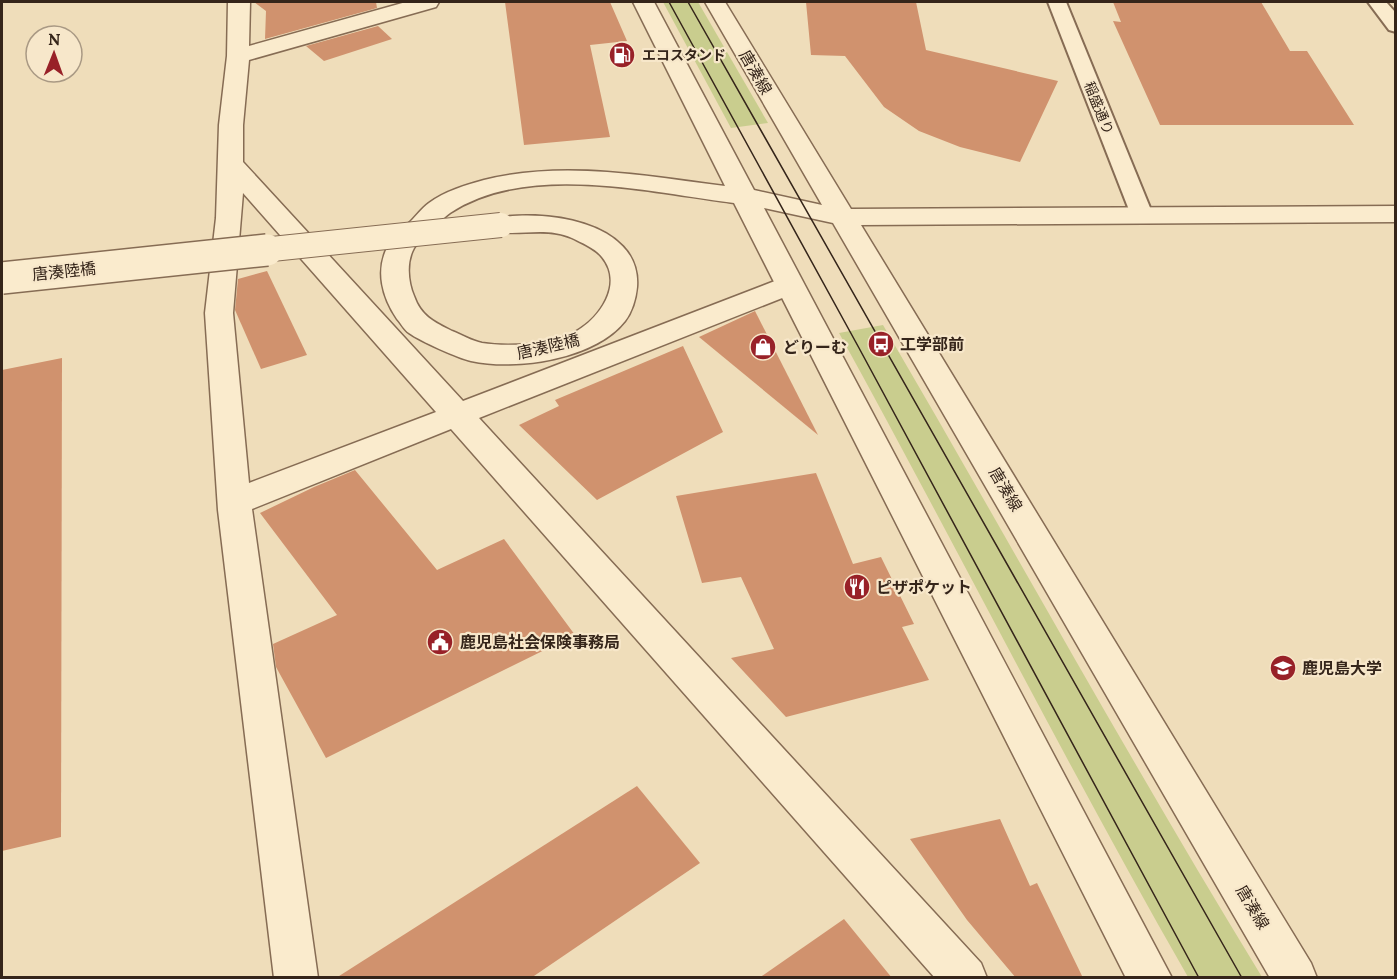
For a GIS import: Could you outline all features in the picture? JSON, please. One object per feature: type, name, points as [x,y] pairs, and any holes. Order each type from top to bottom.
[{"type":"street","points":[[239,2],[229,218],[219,313],[235,502],[296,978]]},
{"type":"street","points":[[238,56],[428,2]]},
{"type":"street","points":[[643,2],[1150,978]]},
{"type":"street","name":"唐湊線","points":[[715,2],[1294,978]]},
{"type":"street","points":[[230,163],[965,978]]},
{"type":"street","name":"唐湊陸橋","points":[[2,278],[501,225],[538,223],[561,225],[604,244],[616,256],[624,275],[622,297],[615,316],[585,339],[553,349],[512,355],[474,352],[418,326],[403,306],[396,288],[394,262],[402,245],[423,223],[440,208],[472,191],[508,182],[587,177],[744,196],[843,217],[1395,213]]},
{"type":"street","points":[[235,502],[790,285]]},
{"type":"lane","name":"稲盛通り","points":[[1057,2],[1142,215]]},
{"type":"lane","points":[[1377,2],[1395,26]]},
{"type":"green space","points":[[663,2],[698,2],[768,123],[731,128]]},
{"type":"green space","points":[[883,325],[1118,734],[1262,977],[1188,977],[1099,817],[839,333]]},
{"type":"building","points":[[254,2],[376,2],[377,8],[265,39],[266,11]]},
{"type":"building","points":[[505,2],[610,2],[627,41],[590,45],[610,137],[524,145]]},
{"type":"building","points":[[806,2],[916,2],[926,50],[1058,81],[1020,162],[960,147],[919,131],[884,107],[845,56],[811,55]]},
{"type":"building","points":[[1113,2],[1261,2],[1290,51],[1307,51],[1354,125],[1160,125],[1113,21],[1121,22]]},
{"type":"building","points":[[378,26],[392,39],[324,61],[306,46]]},
{"type":"building","points":[[267,271],[307,355],[261,369],[235,310],[238,279]]},
{"type":"building","points":[[755,311],[818,435],[699,337]]},
{"type":"building","points":[[683,346],[723,432],[597,500],[519,425],[559,406],[555,400]]},
{"type":"building","points":[[62,358],[61,837],[2,851],[2,370]]},
{"type":"building","points":[[355,470],[437,570],[504,539],[575,635],[326,758],[276,667],[273,644],[337,615],[260,513]]},
{"type":"building","points":[[816,473],[853,564],[881,557],[914,624],[902,627],[929,680],[786,717],[731,658],[774,649],[741,577],[702,583],[676,496]]},
{"type":"building","points":[[637,786],[700,863],[531,978],[336,978]]},
{"type":"building","points":[[1000,819],[1030,886],[1037,883],[1083,978],[1016,978],[967,920],[910,839]]},
{"type":"building","points":[[844,919],[892,978],[759,978]]},
{"type":"tram line","points":[[669,2],[859,348],[1199,978]]},
{"type":"tram line","points":[[688,2],[1242,978]]},
{"type":"place","name":"エコスタンド","points":[[622,55]]},
{"type":"place","name":"工学部前","points":[[881,344]]},
{"type":"place","name":"どりーむ","points":[[763,347]]},
{"type":"place","name":"ピザポケット","points":[[857,587]]},
{"type":"place","name":"鹿児島社会保険事務局","points":[[440,642]]},
{"type":"place","name":"鹿児島大学","points":[[1283,668]]}]
